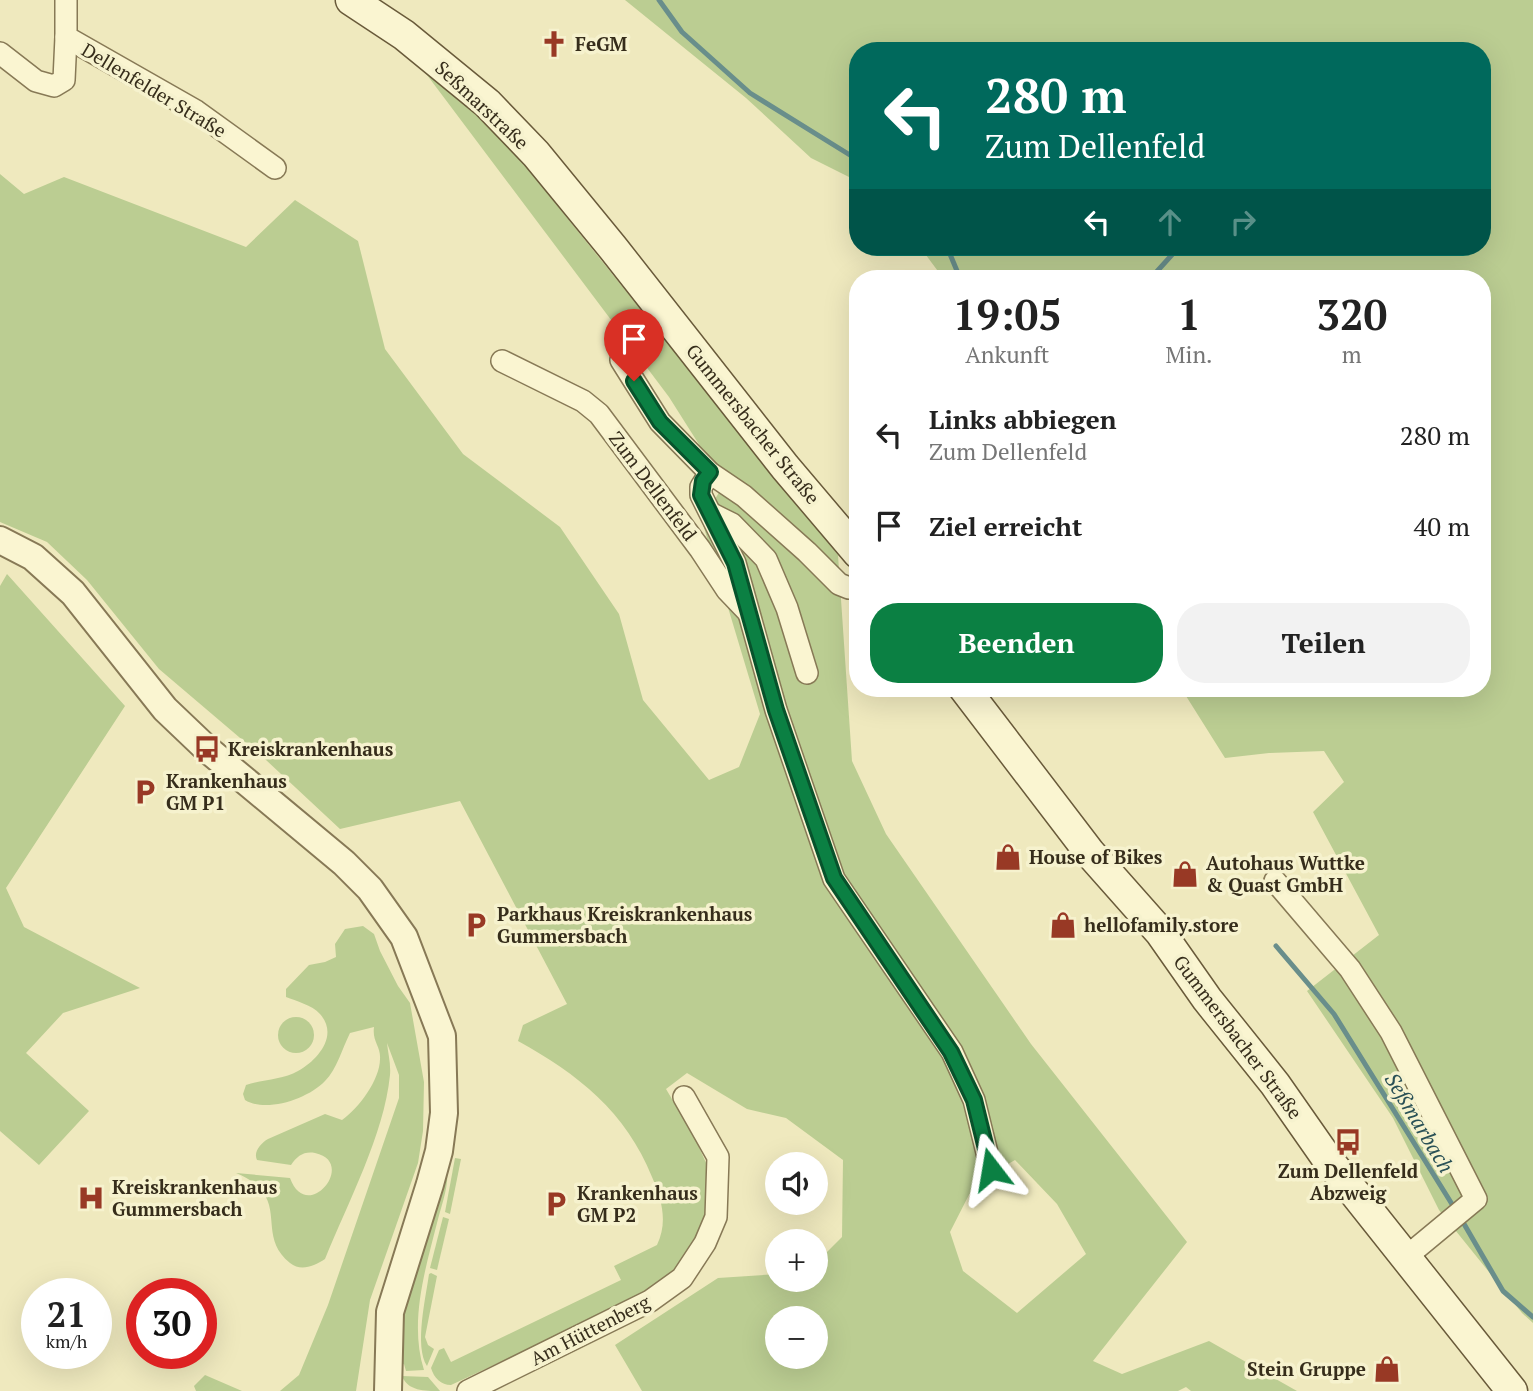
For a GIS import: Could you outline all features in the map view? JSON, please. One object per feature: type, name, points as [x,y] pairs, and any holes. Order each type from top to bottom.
[{"type":"main road","name":"Seßmarstraße","points":[[351,0],[404,35],[487,103],[536,154],[597,228]]},
{"type":"main road","name":"Gummersbacher Straße","points":[[597,228],[785,467],[849,542]]},
{"type":"main road","name":"Gummersbacher Straße","points":[[971,697],[1090,853],[1160,932],[1207,999],[1275,1084],[1326,1157],[1513,1391]]},
{"type":"street","name":"Dellenfelder Straße","points":[[0,52],[36,81],[54,86],[64,80],[66,0]]},
{"type":"street","name":"Dellenfelder Straße","points":[[66,37],[196,111],[275,168]]},
{"type":"street","points":[[621,360],[660,422],[710,472],[753,504],[839,584],[849,588]]},
{"type":"street","name":"Zum Dellenfeld","points":[[502,361],[583,401],[599,414],[700,549],[727,590],[750,613]]},
{"type":"street","name":"Zum Dellenfeld","points":[[710,472],[701,487],[701,495],[735,563],[776,710],[834,878],[951,1052],[974,1100],[991,1169]]},
{"type":"street","name":"Zum Dellenfeld","points":[[712,514],[732,524],[766,559],[787,608],[807,673]]},
{"type":"street","points":[[0,540],[33,557],[73,593],[165,709],[207,749],[344,863],[370,889],[404,937],[442,1036],[444,1113],[433,1173],[390,1311],[388,1391]]},
{"type":"street","points":[[1275,881],[1350,970],[1391,1032],[1445,1133],[1476,1199],[1406,1257]]},
{"type":"street","name":"Am Hüttenberg","points":[[468,1391],[650,1301],[682,1278],[705,1243],[716,1217],[718,1157],[684,1097]]},
{"type":"green space","points":[[625,0],[1533,0],[1533,1323],[1439,1210],[1393,1118],[1307,991],[1379,935],[1313,812],[1344,782],[1324,751],[1225,758],[1187,697],[1491,697],[1491,270],[937,270],[927,256],[1491,256],[1491,42],[849,42],[849,177],[811,158],[746,98]]},
{"type":"green space","points":[[424,71],[495,128],[838,555],[852,761],[886,834],[1031,1044],[1187,1242],[1093,1361],[1122,1374],[1209,1341],[1297,1391],[1191,1391],[1186,1387],[1178,1391],[642,1391],[615,1345],[718,1278],[765,1275],[765,1292],[828,1292],[828,1251],[842,1237],[843,1160],[786,1118],[747,1109],[687,1073],[666,1089],[694,1136],[711,1174],[710,1203],[694,1250],[661,1287],[451,1385],[438,1380],[431,1368],[439,1350],[444,1348],[451,1362],[621,1280],[614,1266],[657,1245],[663,1219],[656,1186],[629,1133],[598,1097],[561,1067],[518,1041],[523,1025],[567,1004],[460,801],[340,829],[266,760],[159,669],[87,580],[47,542],[0,522],[0,174],[24,194],[64,177],[246,247],[295,200],[358,241],[385,349],[463,454],[560,527],[619,614],[643,700],[709,780],[739,767],[760,714],[702,521],[724,484],[669,397]],"holes":[[[1015,1160],[1057,1204],[1086,1254],[1017,1313],[963,1271],[950,1232],[975,1183]]]},
{"type":"green space","points":[[7,574],[125,706],[6,888],[24,927],[140,988],[63,1013],[26,1053],[89,1111],[39,1165],[0,1131],[0,586]]},
{"type":"green space","points":[[363,926],[374,934],[398,986],[410,1003],[424,1082],[423,1131],[418,1163],[370,1300],[356,1391],[280,1391],[299,1375],[328,1305],[399,1098],[399,1075],[387,1043],[390,1075],[381,1121],[373,1145],[325,1259],[308,1267],[294,1266],[281,1254],[273,1236],[268,1201],[263,1192],[236,1173],[290,1178],[298,1191],[307,1195],[317,1193],[325,1186],[332,1167],[327,1159],[315,1153],[307,1153],[298,1157],[291,1165],[257,1160],[257,1151],[268,1139],[325,1114],[342,1120],[355,1109],[372,1085],[379,1067],[380,1055],[374,1027],[350,1033],[336,1065],[318,1088],[286,1102],[264,1105],[245,1100],[243,1094],[246,1085],[292,1074],[319,1054],[327,1038],[325,1022],[313,1008],[286,997],[286,989],[309,965],[336,957],[335,944],[345,929]]},
{"type":"green space","points":[[296,1017],[309,1022],[314,1035],[309,1048],[296,1053],[283,1048],[278,1035],[283,1022]]},
{"type":"green space","points":[[455,1158],[461,1159],[450,1214],[445,1212]]},
{"type":"green space","points":[[447,1171],[446,1190],[420,1296],[418,1334],[424,1370],[406,1371],[399,1357],[403,1307]]},
{"type":"green space","points":[[443,1217],[449,1219],[437,1270],[430,1268]]},
{"type":"green space","points":[[431,1273],[437,1276],[425,1337],[428,1345],[434,1349],[427,1366],[423,1357],[421,1334]]},
{"type":"green space","points":[[205,1375],[242,1391],[196,1391],[194,1386]]},
{"type":"green space","points":[[402,1376],[428,1377],[440,1391],[412,1387]]},
{"type":"waterway","name":"Seßmarbach","points":[[659,0],[682,32],[750,93],[849,154]]},
{"type":"waterway","name":"Seßmarbach","points":[[951,256],[957,270]]},
{"type":"waterway","points":[[1158,270],[1171,256]]},
{"type":"waterway","name":"Seßmarbach","points":[[1276,946],[1334,1014],[1455,1209]]},
{"type":"waterway","name":"Seßmarbach","points":[[1460,1217],[1503,1291],[1533,1317]]},
{"type":"place","name":"FeGM","points":[[554,44]]},
{"type":"place","name":"Kreiskrankenhaus","points":[[207,749]]},
{"type":"place","name":"Krankenhaus GM P1","points":[[145,792]]},
{"type":"place","name":"House of Bikes","points":[[1008,857]]},
{"type":"place","name":"Autohaus Wuttke & Quast GmbH","points":[[1185,874]]},
{"type":"place","name":"Parkhaus Kreiskrankenhaus Gummersbach","points":[[476,925]]},
{"type":"place","name":"hellofamily.store","points":[[1063,925]]},
{"type":"place","name":"Zum Dellenfeld Abzweig","points":[[1348,1142]]},
{"type":"place","name":"Kreiskrankenhaus Gummersbach","points":[[91,1198]]},
{"type":"place","name":"Krankenhaus GM P2","points":[[556,1204]]},
{"type":"place","name":"Stein Gruppe","points":[[1387,1369]]},
{"type":"route","points":[[634,381],[660,422],[710,472],[703,481],[701,495],[735,563],[776,710],[834,878],[951,1052],[974,1100],[991,1169]]}]
